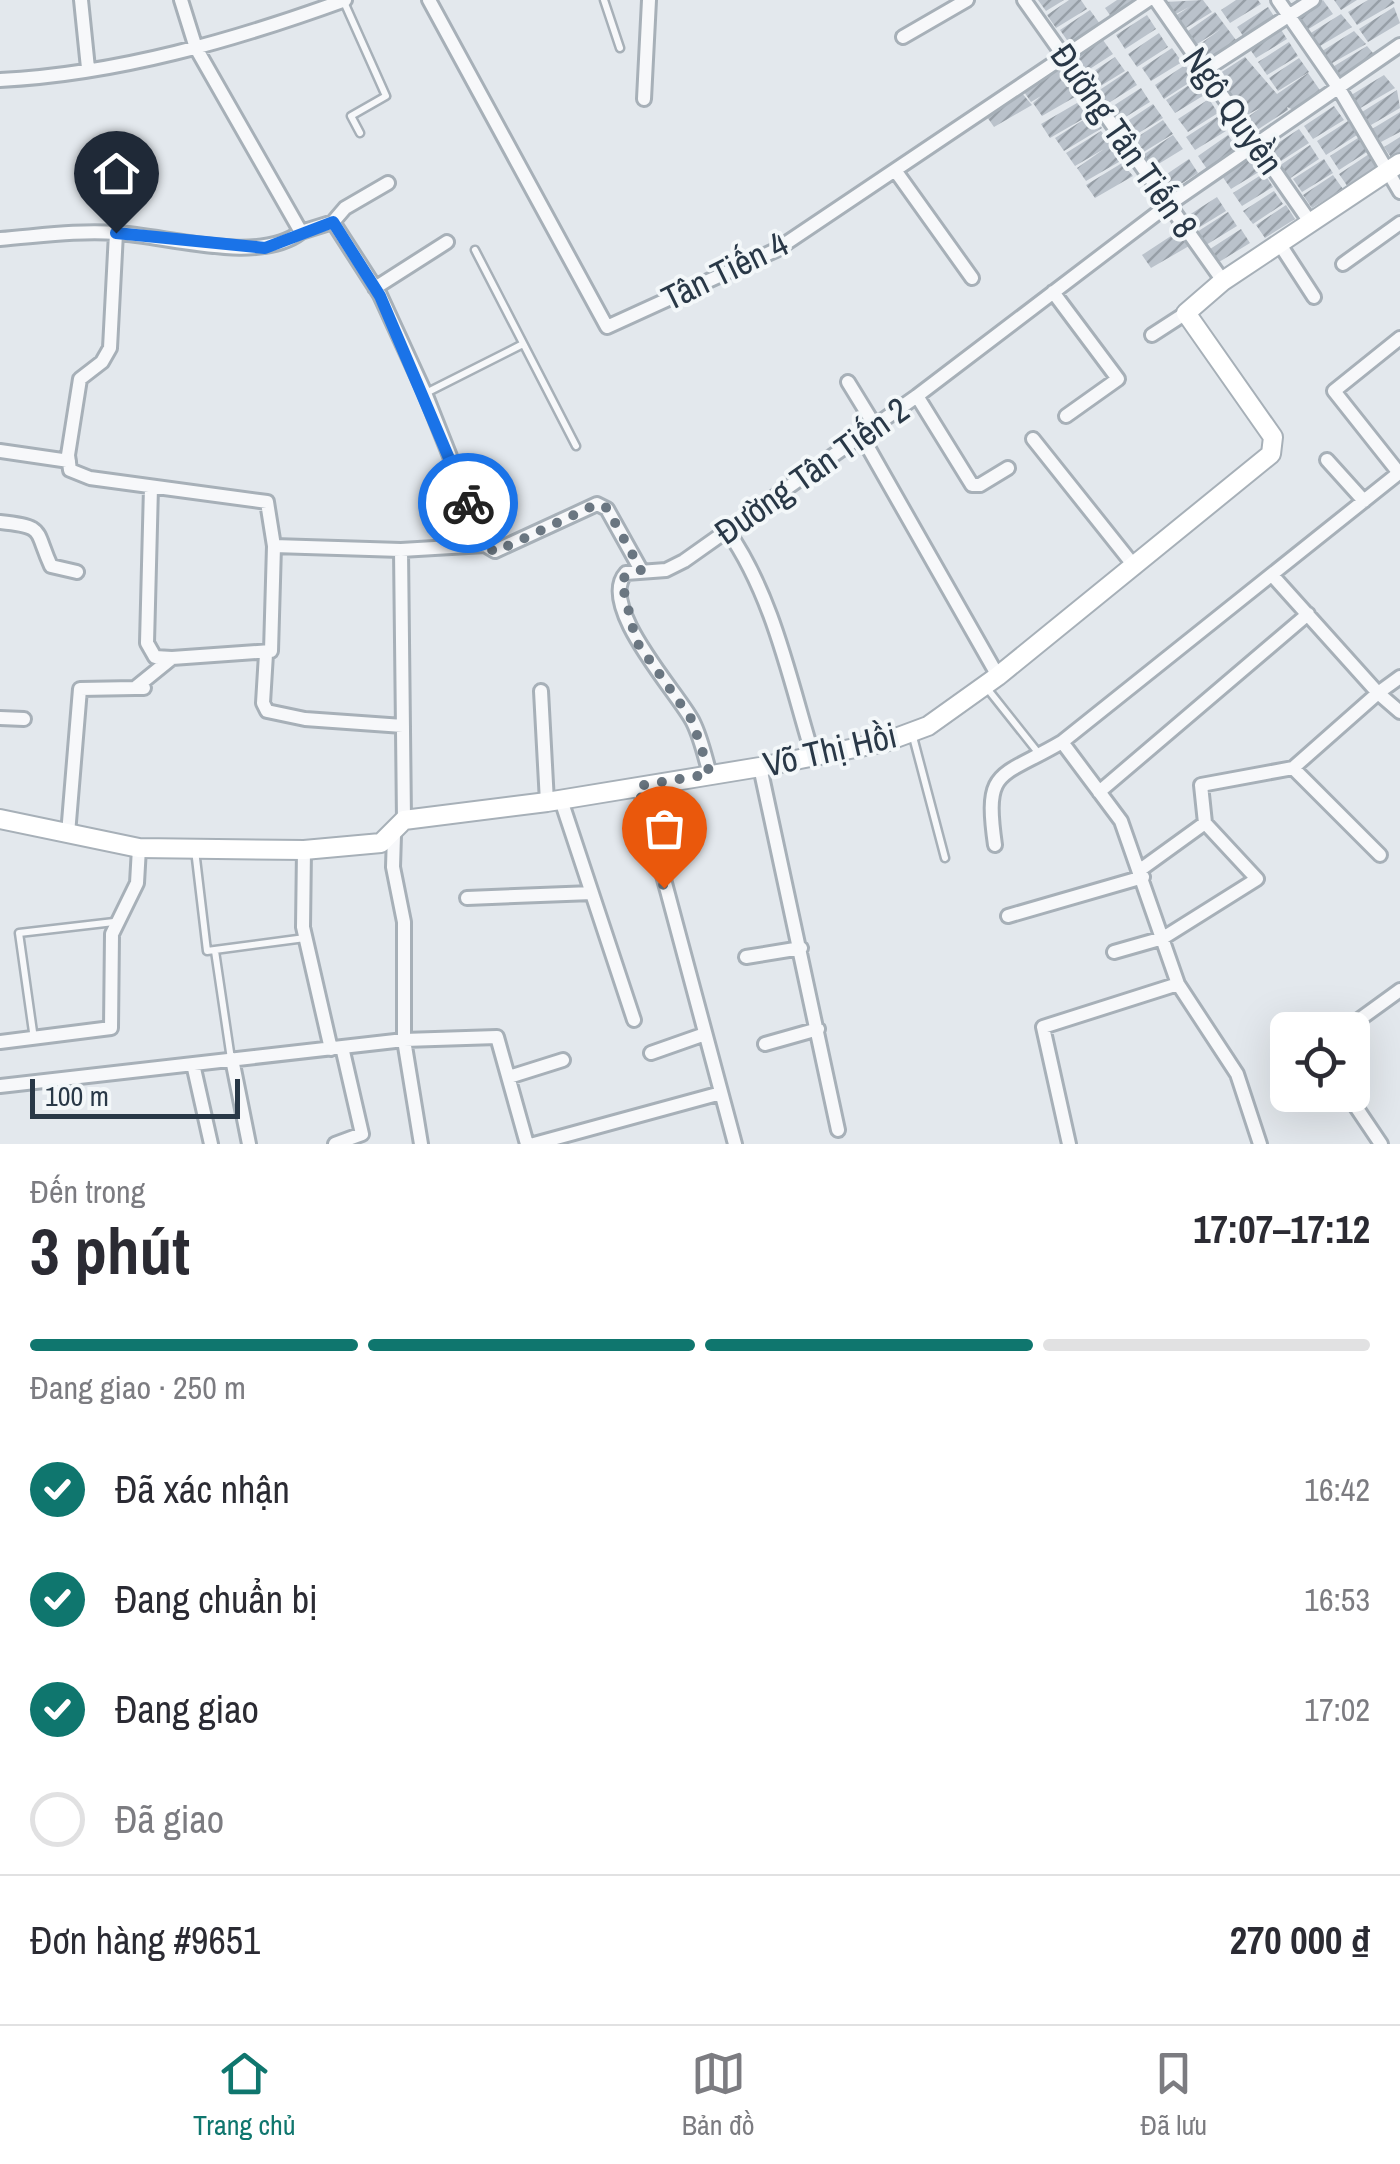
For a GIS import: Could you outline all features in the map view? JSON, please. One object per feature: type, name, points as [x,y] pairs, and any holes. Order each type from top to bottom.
[{"type":"street","points":[[81,0],[88,68]]},
{"type":"street","points":[[181,0],[196,48],[301,232]]},
{"type":"street","points":[[0,80],[196,48],[250,34],[344,0]]},
{"type":"street","name":"Tân Tiến 4","points":[[429,0],[607,327],[776,250],[1148,0]]},
{"type":"street","points":[[644,98],[649,0]]},
{"type":"street","points":[[903,37],[967,0]]},
{"type":"street","name":"Đường Tân Tiến 8","points":[[1024,0],[1223,281]]},
{"type":"street","name":"Ngô Quyền","points":[[1156,0],[1310,222]]},
{"type":"street","points":[[1278,0],[1393,168],[1400,192]]},
{"type":"street","points":[[1205,70],[1314,0]]},
{"type":"street","name":"Đường Tân Tiến 2","points":[[641,570],[666,570],[727,530],[917,396],[1168,205],[1400,45]]},
{"type":"street","points":[[1152,335],[1186,313],[1223,281],[1393,168]]},
{"type":"street","points":[[897,172],[972,278]]},
{"type":"street","points":[[0,240],[116,233],[246,248],[275,246],[333,222],[345,208],[388,183]]},
{"type":"street","points":[[333,222],[375,288],[425,393],[485,545],[495,552],[597,504],[607,508],[641,570],[621,579],[636,641],[692,720],[710,774]]},
{"type":"street","points":[[1343,264],[1400,223]]},
{"type":"street","points":[[116,233],[110,348],[102,362],[80,378],[70,470],[90,478],[151,486],[267,502],[274,546],[272,649],[266,654],[156,657],[147,643],[151,486]]},
{"type":"street","points":[[375,288],[447,242]]},
{"type":"street","points":[[1278,244],[1314,297]]},
{"type":"street","points":[[1052,292],[1118,379],[1066,416]]},
{"type":"street","name":"Võ Thị Hồi","points":[[0,819],[139,848],[304,850],[381,843],[399,828],[760,767],[886,742],[911,732],[992,680],[1272,454],[1272,437],[1186,313]]},
{"type":"street","points":[[996,846],[990,792],[1002,777],[1062,742],[1399,473],[1334,391],[1400,338]]},
{"type":"street","points":[[848,382],[875,426]]},
{"type":"street","points":[[917,396],[972,485],[980,485],[1008,468]]},
{"type":"street","points":[[862,436],[992,680]]},
{"type":"street","points":[[1034,440],[1135,567]]},
{"type":"street","points":[[0,451],[69,461]]},
{"type":"street","points":[[1328,460],[1364,501]]},
{"type":"street","points":[[0,522],[34,526],[42,534],[51,566],[76,572]]},
{"type":"street","points":[[727,530],[744,554],[765,602],[814,756]]},
{"type":"street","points":[[274,546],[400,550],[485,545]]},
{"type":"street","points":[[400,550],[403,726],[399,828],[393,867],[404,922],[404,1040],[421,1144]]},
{"type":"street","points":[[1272,575],[1378,693],[1400,712]]},
{"type":"street","points":[[1099,792],[1308,614]]},
{"type":"street","points":[[266,654],[263,703],[267,711],[305,719],[403,726]]},
{"type":"street","points":[[68,834],[80,689],[140,688],[172,658]]},
{"type":"street","points":[[1114,952],[1163,938],[1258,880],[1204,823],[1201,784],[1293,768],[1400,677]]},
{"type":"street","points":[[541,690],[554,801],[592,893],[634,1020]]},
{"type":"street","points":[[0,718],[24,719]]},
{"type":"street","points":[[1062,742],[1121,821],[1178,984],[1237,1074],[1260,1144]]},
{"type":"street","points":[[760,767],[838,1130]]},
{"type":"street","points":[[1293,768],[1380,854]]},
{"type":"street","points":[[638,786],[735,1144]]},
{"type":"street","points":[[1008,916],[1142,874],[1204,823]]},
{"type":"street","points":[[0,1042],[111,1028],[114,922],[136,883],[139,848]]},
{"type":"street","points":[[304,850],[305,938],[362,1134],[335,1144]]},
{"type":"street","points":[[466,898],[592,893]]},
{"type":"street","points":[[746,958],[800,948]]},
{"type":"street","points":[[1069,1144],[1043,1027],[1178,984]]},
{"type":"street","points":[[1370,1012],[1400,990]]},
{"type":"street","points":[[765,1044],[818,1029]]},
{"type":"street","points":[[651,1053],[705,1034]]},
{"type":"street","points":[[0,1083],[404,1040],[498,1036],[527,1144]]},
{"type":"street","points":[[232,1060],[249,1144]]},
{"type":"street","points":[[508,1077],[564,1060]]},
{"type":"street","points":[[193,1064],[211,1144]]},
{"type":"street","points":[[534,1144],[721,1093]]},
{"type":"street","points":[[1360,1112],[1382,1144]]},
{"type":"lane","points":[[344,0],[386,96],[351,116],[360,133]]},
{"type":"lane","points":[[604,0],[620,48]]},
{"type":"lane","points":[[475,250],[576,446]]},
{"type":"lane","points":[[425,393],[521,345]]},
{"type":"lane","points":[[992,680],[1040,755]]},
{"type":"lane","points":[[911,732],[945,858]]},
{"type":"lane","points":[[195,849],[207,951],[305,938]]},
{"type":"lane","points":[[34,1039],[19,933],[114,922]]},
{"type":"lane","points":[[215,951],[232,1060]]},
{"type":"building","points":[[1038,0],[1064,0],[1046,11]]},
{"type":"building","points":[[1069,0],[1081,0],[1087,9],[1056,28],[1047,15]]},
{"type":"building","points":[[1117,0],[1147,0],[1114,21],[1105,8]]},
{"type":"building","points":[[1203,0],[1212,12],[1181,31],[1172,18],[1189,7],[1174,15],[1165,2]]},
{"type":"building","points":[[1236,0],[1258,0],[1261,4],[1230,23],[1221,10]]},
{"type":"building","points":[[1323,0],[1333,14],[1302,33],[1293,20]]},
{"type":"building","points":[[1334,0],[1357,0],[1341,10]]},
{"type":"building","points":[[1368,0],[1395,3],[1357,25],[1348,12]]},
{"type":"building","points":[[1268,7],[1277,21],[1246,40],[1237,27]]},
{"type":"building","points":[[1394,7],[1400,23],[1368,42],[1359,29]]},
{"type":"building","points":[[1090,10],[1100,24],[1069,43],[1060,30]]},
{"type":"building","points":[[1215,12],[1236,40],[1205,60],[1196,47],[1221,29],[1194,46],[1185,33]]},
{"type":"building","points":[[1341,14],[1352,27],[1315,49],[1306,36]]},
{"type":"building","points":[[1147,15],[1156,29],[1125,49],[1116,35]]},
{"type":"building","points":[[1278,25],[1287,39],[1256,58],[1247,45]]},
{"type":"building","points":[[1354,31],[1366,44],[1327,66],[1319,53]]},
{"type":"building","points":[[1159,33],[1168,47],[1137,67],[1128,54]]},
{"type":"building","points":[[1103,40],[1113,54],[1082,74],[1072,61]]},
{"type":"building","points":[[1289,42],[1298,56],[1267,75],[1258,62]]},
{"type":"building","points":[[1367,46],[1378,59],[1340,81],[1331,68]]},
{"type":"building","points":[[1172,48],[1182,62],[1151,81],[1142,68]]},
{"type":"building","points":[[1115,57],[1125,71],[1094,90],[1085,77]]},
{"type":"building","points":[[1245,57],[1277,94],[1308,73],[1324,96],[1298,112],[1287,107],[1257,130],[1248,117],[1260,108],[1247,115],[1214,77]]},
{"type":"building","points":[[1299,58],[1309,72],[1278,91],[1269,78]]},
{"type":"building","points":[[1185,65],[1195,79],[1164,99],[1155,85]]},
{"type":"building","points":[[1058,67],[1080,94],[1042,116],[1033,103],[1041,96],[1031,102],[1022,89]]},
{"type":"building","points":[[1128,71],[1137,85],[1107,104],[1098,91]]},
{"type":"building","points":[[1384,75],[1395,88],[1357,110],[1348,97]]},
{"type":"building","points":[[1197,80],[1206,94],[1175,113],[1166,100]]},
{"type":"building","points":[[1141,88],[1150,102],[1119,121],[1110,108]]},
{"type":"building","points":[[1397,90],[1400,108],[1371,125],[1362,112]]},
{"type":"building","points":[[1021,92],[1032,105],[994,127],[985,114]]},
{"type":"building","points":[[1209,99],[1218,113],[1188,132],[1178,119]]},
{"type":"building","points":[[1077,103],[1088,116],[1050,138],[1041,124]]},
{"type":"building","points":[[1153,104],[1163,118],[1132,137],[1123,124]]},
{"type":"building","points":[[1334,106],[1344,120],[1313,139],[1304,126]]},
{"type":"building","points":[[1400,112],[1400,132],[1381,142],[1372,129]]},
{"type":"building","points":[[1091,115],[1102,128],[1064,151],[1055,138]]},
{"type":"building","points":[[1217,117],[1226,131],[1195,150],[1186,137]]},
{"type":"building","points":[[1163,120],[1173,134],[1142,153],[1133,140]]},
{"type":"building","points":[[1348,121],[1357,135],[1326,155],[1317,141]]},
{"type":"building","points":[[1299,129],[1309,143],[1278,163],[1269,149]]},
{"type":"building","points":[[1101,131],[1124,159],[1086,181],[1077,168],[1104,149],[1075,166],[1066,153]]},
{"type":"building","points":[[1173,135],[1183,149],[1152,168],[1143,155]]},
{"type":"building","points":[[1228,135],[1238,149],[1207,169],[1198,156]]},
{"type":"building","points":[[1361,136],[1370,150],[1339,170],[1330,156]]},
{"type":"building","points":[[1400,137],[1400,156],[1393,160],[1384,147]]},
{"type":"building","points":[[1310,145],[1319,159],[1289,179],[1279,166]]},
{"type":"building","points":[[1369,154],[1379,167],[1348,187],[1339,174]]},
{"type":"building","points":[[1253,156],[1262,170],[1231,189],[1222,176]]},
{"type":"building","points":[[1189,159],[1198,173],[1167,193],[1158,180]]},
{"type":"building","points":[[1324,159],[1333,173],[1302,192],[1293,179]]},
{"type":"building","points":[[1122,163],[1133,176],[1095,198],[1086,185]]},
{"type":"building","points":[[1264,173],[1273,187],[1242,206],[1233,193]]},
{"type":"building","points":[[1333,175],[1343,189],[1312,208],[1303,195]]},
{"type":"building","points":[[1274,191],[1283,204],[1253,224],[1243,211]]},
{"type":"building","points":[[1217,197],[1226,211],[1195,230],[1186,217]]},
{"type":"building","points":[[1286,205],[1295,219],[1265,238],[1256,225]]},
{"type":"building","points":[[1228,212],[1237,226],[1206,245],[1197,232]]},
{"type":"building","points":[[1241,229],[1250,243],[1219,262],[1210,249]]},
{"type":"building","points":[[1177,232],[1189,246],[1151,268],[1142,255]]},
{"type":"way so far","points":[[468,503],[485,545],[495,552],[597,504],[607,508],[641,570],[626,573],[620,589],[636,641],[650,667],[692,720],[710,774],[638,786],[664,888]]},
{"type":"route","points":[[116,233],[265,248],[333,222],[342,230],[380,296],[425,393],[468,503]]}]
